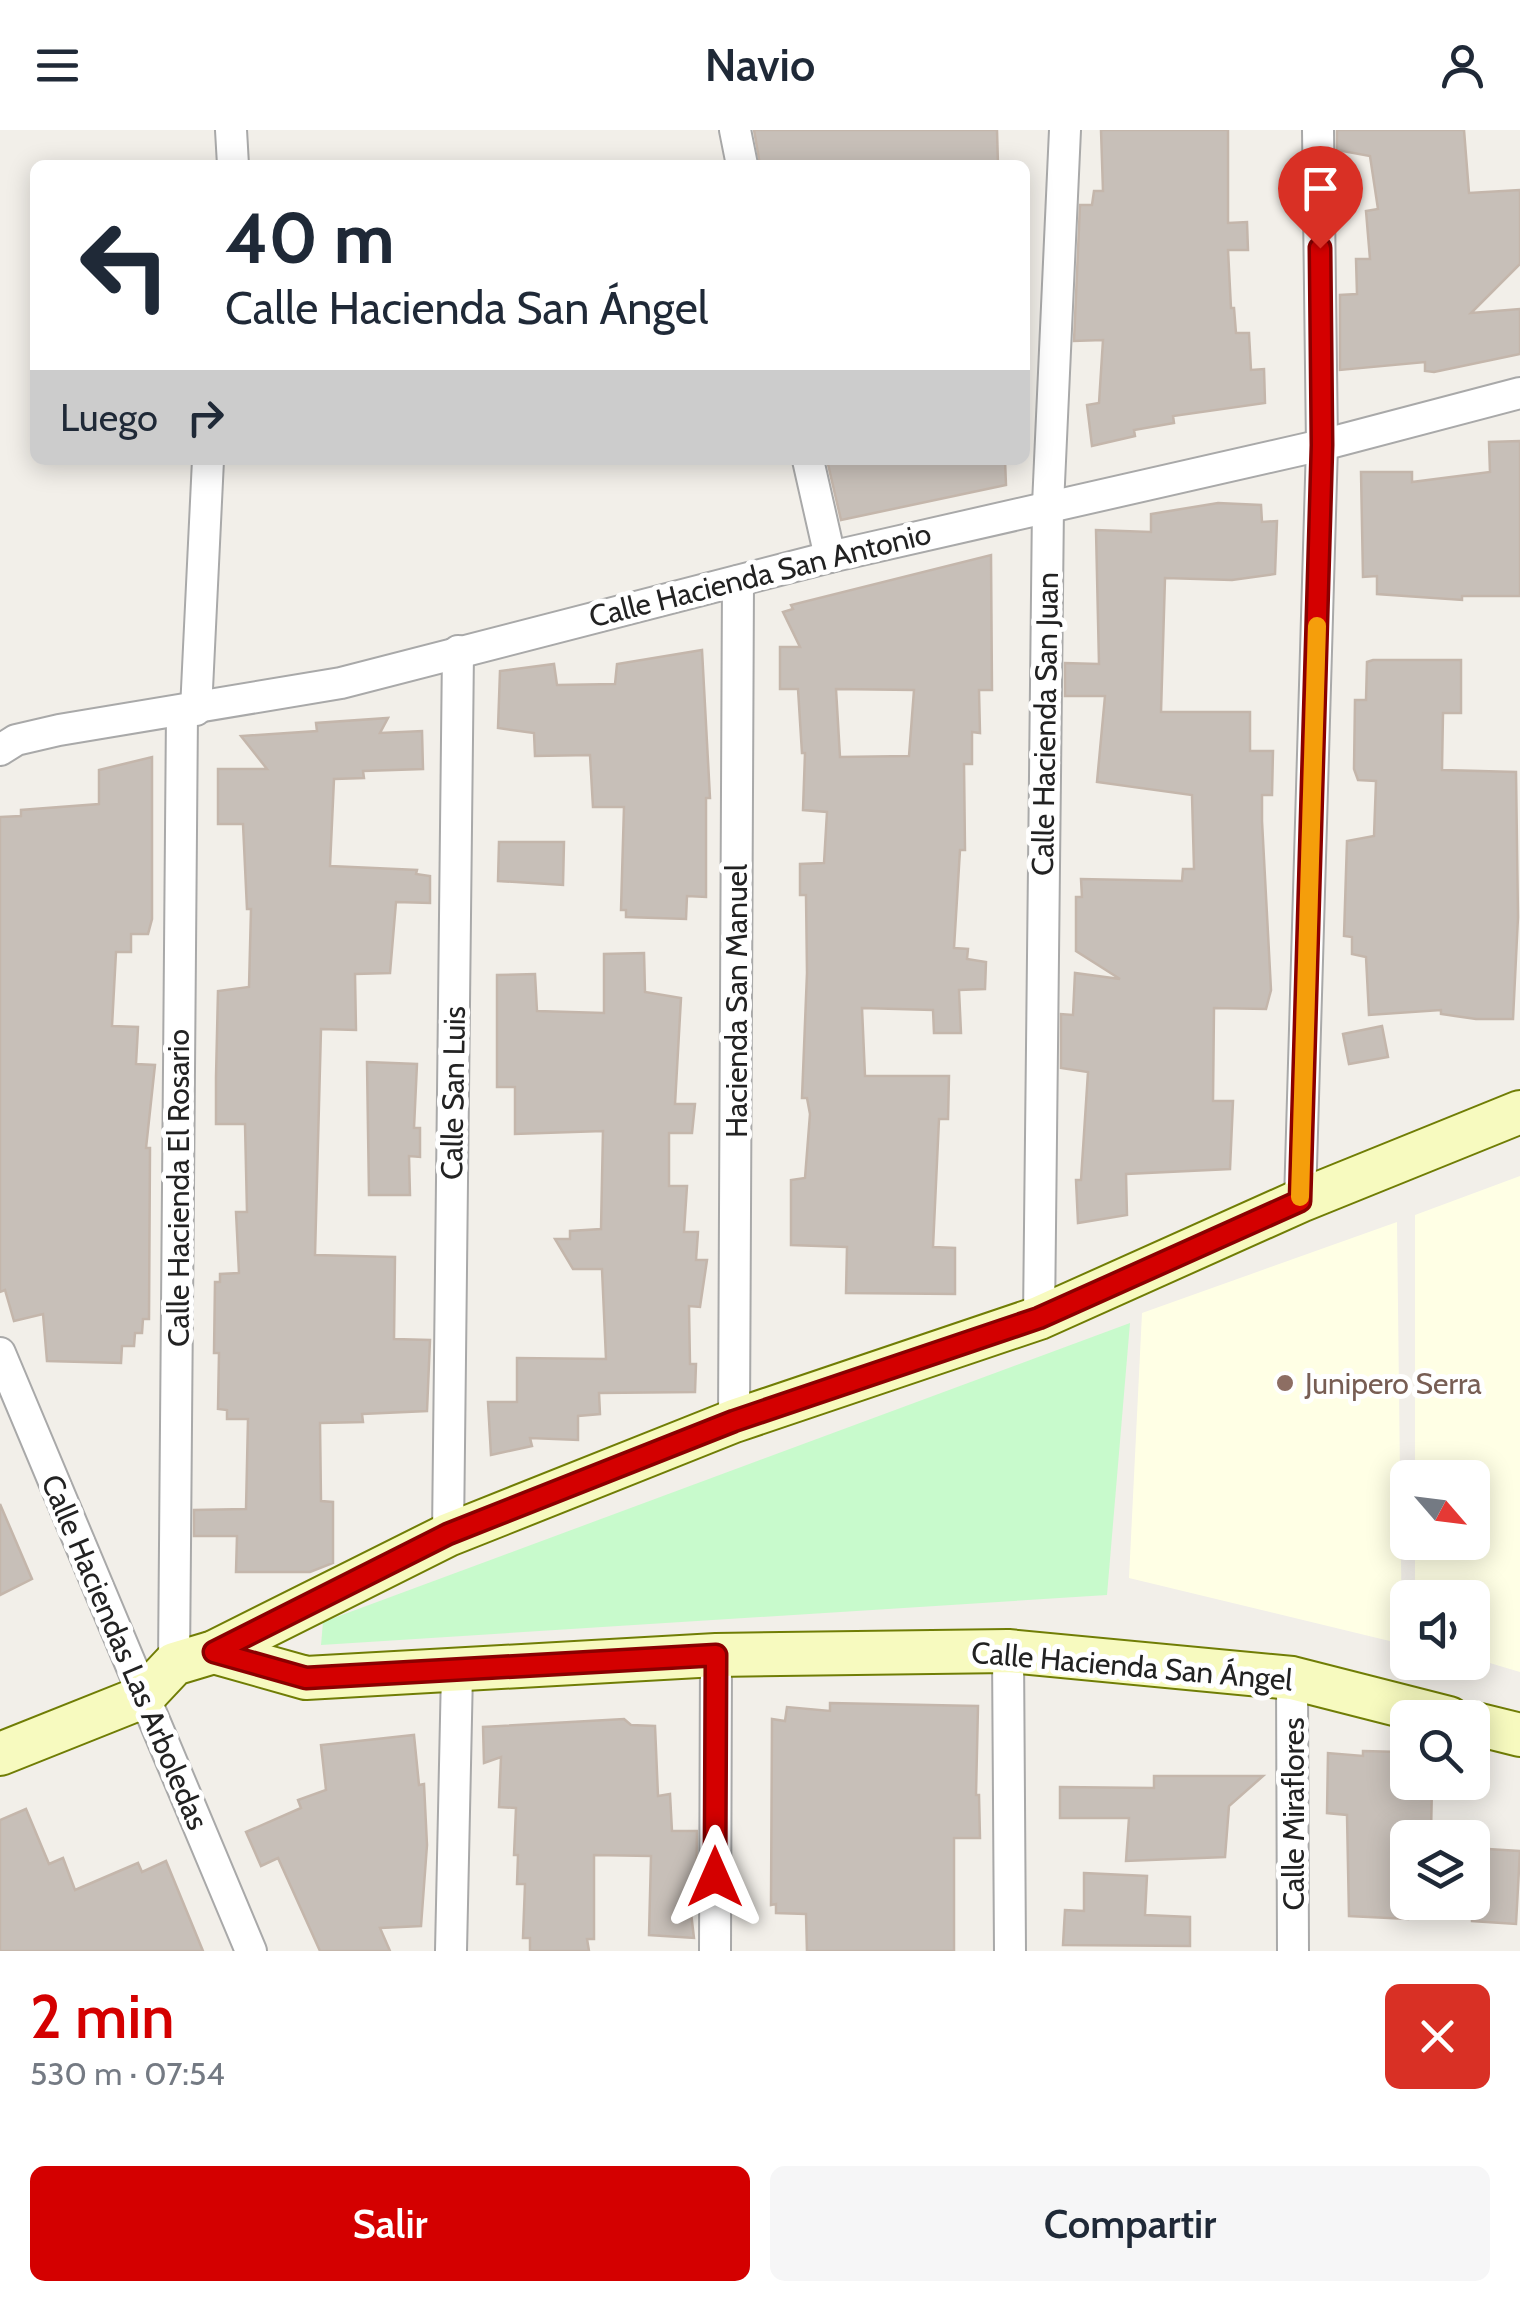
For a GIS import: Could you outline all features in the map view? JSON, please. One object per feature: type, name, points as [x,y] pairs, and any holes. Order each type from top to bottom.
[{"type":"street","points":[[231,130],[233,160]]},
{"type":"street","points":[[735,130],[741,160]]},
{"type":"street","name":"Calle Hacienda San Juan","points":[[1039,1318],[1048,505],[1065,130]]},
{"type":"street","points":[[1300,1201],[1322,445],[1318,130]]},
{"type":"street","name":"Calle Hacienda San Antonio","points":[[0,750],[16,740],[59,730],[341,683],[830,557],[1322,445],[1520,393]]},
{"type":"street","name":"Calle Hacienda El Rosario","points":[[174,1664],[189,711],[208,465]]},
{"type":"street","points":[[809,465],[830,557]]},
{"type":"street","name":"Hacienda San Manuel","points":[[734,1421],[738,581]]},
{"type":"street","name":"Calle San Luis","points":[[448,1534],[458,651]]},
{"type":"street","points":[[0,1754],[143,1697],[174,1664],[214,1652],[448,1534],[734,1421],[1039,1318],[1300,1201],[1520,1112]]},
{"type":"street","name":"Calle Haciendas Las Arboledas","points":[[0,1353],[251,1951]]},
{"type":"street","points":[[1008,1650],[1010,1951]]},
{"type":"street","name":"Calle Hacienda San Ángel","points":[[214,1652],[306,1678],[716,1655],[1008,1650],[1292,1678],[1390,1703]]},
{"type":"street","points":[[715,1951],[716,1655]]},
{"type":"street","points":[[452,1951],[457,1672]]},
{"type":"street","name":"Calle Miraflores","points":[[1292,1678],[1293,1951]]},
{"type":"street","points":[[1490,1728],[1520,1736]]},
{"type":"shaded area","points":[[1520,1176],[1520,1672],[1490,1663],[1490,1580],[1415,1580],[1415,1560],[1490,1560],[1490,1460],[1415,1460],[1415,1215]]},
{"type":"shaded area","points":[[1397,1222],[1400,1460],[1390,1460],[1390,1560],[1401,1560],[1401,1580],[1390,1580],[1390,1641],[1129,1578],[1142,1313]]},
{"type":"green space","points":[[1130,1323],[1107,1595],[321,1645],[323,1622]]},
{"type":"building","points":[[754,130],[997,130],[998,160],[759,160]]},
{"type":"building","points":[[1101,130],[1228,130],[1228,223],[1247,222],[1248,250],[1228,250],[1231,308],[1236,333],[1249,333],[1251,370],[1264,369],[1265,403],[1173,416],[1174,423],[1134,430],[1135,436],[1092,446],[1087,405],[1099,403],[1103,340],[1074,341],[1080,205],[1092,205],[1094,191],[1103,191]]},
{"type":"building","points":[[1337,130],[1464,130],[1469,193],[1520,190],[1520,264],[1471,313],[1520,309],[1520,354],[1434,372],[1425,371],[1425,362],[1340,370],[1340,295],[1357,294],[1356,259],[1370,259],[1366,211],[1378,209],[1370,156],[1337,150]]},
{"type":"building","points":[[1520,441],[1520,596],[1462,596],[1462,600],[1377,594],[1377,576],[1363,577],[1361,472],[1412,472],[1412,482],[1490,472],[1489,442]]},
{"type":"building","points":[[828,465],[1005,465],[1006,485],[841,520]]},
{"type":"building","points":[[1218,503],[1261,505],[1262,522],[1277,521],[1275,574],[1232,580],[1165,578],[1161,712],[1250,712],[1250,751],[1273,751],[1272,795],[1262,795],[1271,990],[1266,1009],[1214,1008],[1213,1101],[1233,1101],[1230,1169],[1126,1174],[1127,1215],[1078,1223],[1076,1180],[1081,1180],[1088,1072],[1061,1068],[1061,1014],[1073,1015],[1075,973],[1120,979],[1076,951],[1076,897],[1082,897],[1081,879],[1182,881],[1183,869],[1194,869],[1192,795],[1097,782],[1105,696],[1065,696],[1065,663],[1099,664],[1096,530],[1151,532],[1151,514]]},
{"type":"building","points":[[991,555],[992,690],[979,690],[980,733],[972,732],[972,764],[964,764],[965,850],[960,850],[954,948],[968,949],[967,959],[986,962],[985,989],[959,990],[961,1033],[934,1033],[933,1010],[862,1008],[865,1076],[949,1076],[948,1119],[939,1119],[933,1247],[955,1248],[955,1294],[846,1293],[847,1247],[791,1245],[791,1180],[805,1178],[810,1114],[807,1098],[802,1098],[807,973],[806,895],[800,895],[800,864],[824,863],[827,812],[803,810],[805,753],[798,689],[780,689],[780,647],[800,647],[783,612],[793,609],[791,605]],"holes":[[[836,689],[914,690],[909,756],[840,757]]]},
{"type":"building","points":[[702,650],[710,798],[706,798],[706,897],[687,896],[686,919],[626,917],[626,910],[621,910],[624,807],[593,807],[590,755],[535,756],[534,733],[498,728],[500,671],[554,664],[557,685],[615,684],[617,664]]},
{"type":"building","points":[[1461,660],[1461,713],[1443,713],[1442,770],[1516,772],[1518,917],[1513,1019],[1476,1019],[1441,1014],[1441,1010],[1369,1015],[1366,957],[1352,954],[1352,937],[1344,936],[1347,841],[1374,836],[1376,781],[1358,780],[1354,769],[1355,700],[1366,700],[1367,662]]},
{"type":"building","points":[[388,718],[380,733],[422,731],[423,769],[363,771],[364,778],[334,779],[330,866],[417,870],[416,874],[430,876],[430,903],[396,902],[390,973],[355,974],[356,1030],[321,1029],[315,1255],[395,1257],[394,1339],[430,1340],[427,1411],[362,1414],[363,1422],[320,1423],[321,1501],[333,1502],[333,1563],[310,1572],[236,1572],[237,1536],[194,1536],[194,1510],[246,1509],[248,1419],[227,1419],[227,1410],[218,1409],[219,1353],[214,1353],[215,1282],[220,1282],[220,1274],[239,1273],[236,1212],[247,1212],[245,1124],[216,1124],[216,1077],[218,991],[249,987],[251,909],[247,909],[243,824],[218,824],[218,769],[267,769],[241,736],[317,731],[316,723]]},
{"type":"building","points":[[152,757],[152,919],[148,934],[131,934],[131,952],[116,952],[112,1026],[138,1027],[136,1064],[155,1065],[146,1148],[150,1148],[149,1319],[143,1319],[142,1333],[135,1333],[134,1346],[122,1346],[121,1363],[47,1361],[43,1314],[14,1321],[5,1290],[0,1292],[0,817],[21,816],[21,810],[99,804],[99,770]]},
{"type":"building","points":[[499,842],[564,842],[563,885],[498,881]]},
{"type":"building","points":[[644,953],[645,992],[681,998],[675,1104],[695,1104],[692,1133],[669,1133],[669,1186],[687,1186],[684,1232],[698,1232],[696,1260],[707,1260],[700,1307],[689,1306],[690,1364],[696,1364],[695,1392],[599,1393],[600,1414],[578,1416],[578,1440],[530,1438],[532,1446],[491,1455],[488,1402],[517,1402],[517,1358],[606,1359],[602,1269],[573,1269],[555,1239],[570,1239],[570,1231],[601,1229],[603,1131],[515,1134],[515,1087],[497,1087],[497,975],[535,974],[537,1011],[604,1013],[604,954]]},
{"type":"building","points":[[1382,1026],[1388,1057],[1349,1064],[1343,1034]]},
{"type":"building","points":[[367,1062],[417,1064],[414,1128],[420,1128],[420,1157],[409,1156],[410,1195],[369,1195]]},
{"type":"building","points":[[0,1504],[32,1579],[0,1595]]},
{"type":"building","points":[[830,1703],[978,1706],[976,1795],[980,1838],[954,1838],[954,1951],[807,1951],[806,1914],[776,1913],[776,1904],[771,1905],[772,1719],[785,1721],[787,1707],[830,1711]]},
{"type":"building","points":[[624,1719],[631,1725],[655,1726],[658,1796],[670,1794],[672,1831],[697,1831],[696,1895],[689,1896],[694,1938],[649,1935],[651,1856],[594,1855],[594,1939],[587,1939],[589,1951],[530,1951],[530,1938],[523,1938],[525,1884],[517,1884],[518,1855],[514,1855],[516,1808],[499,1807],[501,1757],[484,1763],[483,1727]]},
{"type":"building","points":[[414,1735],[419,1785],[424,1784],[427,1845],[421,1926],[380,1928],[390,1951],[320,1951],[278,1858],[261,1866],[246,1832],[301,1808],[298,1800],[326,1790],[321,1745]]},
{"type":"building","points":[[1363,1751],[1390,1752],[1390,1800],[1432,1800],[1431,1820],[1390,1820],[1390,1918],[1349,1916],[1347,1815],[1327,1813],[1328,1753],[1363,1756]]},
{"type":"building","points":[[1154,1776],[1263,1776],[1229,1806],[1225,1857],[1126,1861],[1129,1818],[1060,1818],[1060,1787],[1154,1788]]},
{"type":"building","points":[[26,1809],[49,1864],[63,1858],[75,1890],[138,1863],[142,1872],[166,1861],[203,1951],[0,1951],[0,1820]]},
{"type":"building","points":[[1490,1849],[1520,1851],[1516,1924],[1472,1921],[1490,1920]]},
{"type":"building","points":[[1084,1873],[1147,1876],[1145,1915],[1190,1917],[1190,1946],[1063,1945],[1065,1910],[1084,1911]]},
{"type":"slow traffic","points":[[1300,1197],[1317,626]]},
{"type":"place","name":"Junipero Serra","points":[[1285,1383]]},
{"type":"route","points":[[715,1877],[716,1655],[306,1678],[214,1652],[448,1534],[734,1421],[1039,1318],[1300,1201],[1322,445],[1320,248]]}]
